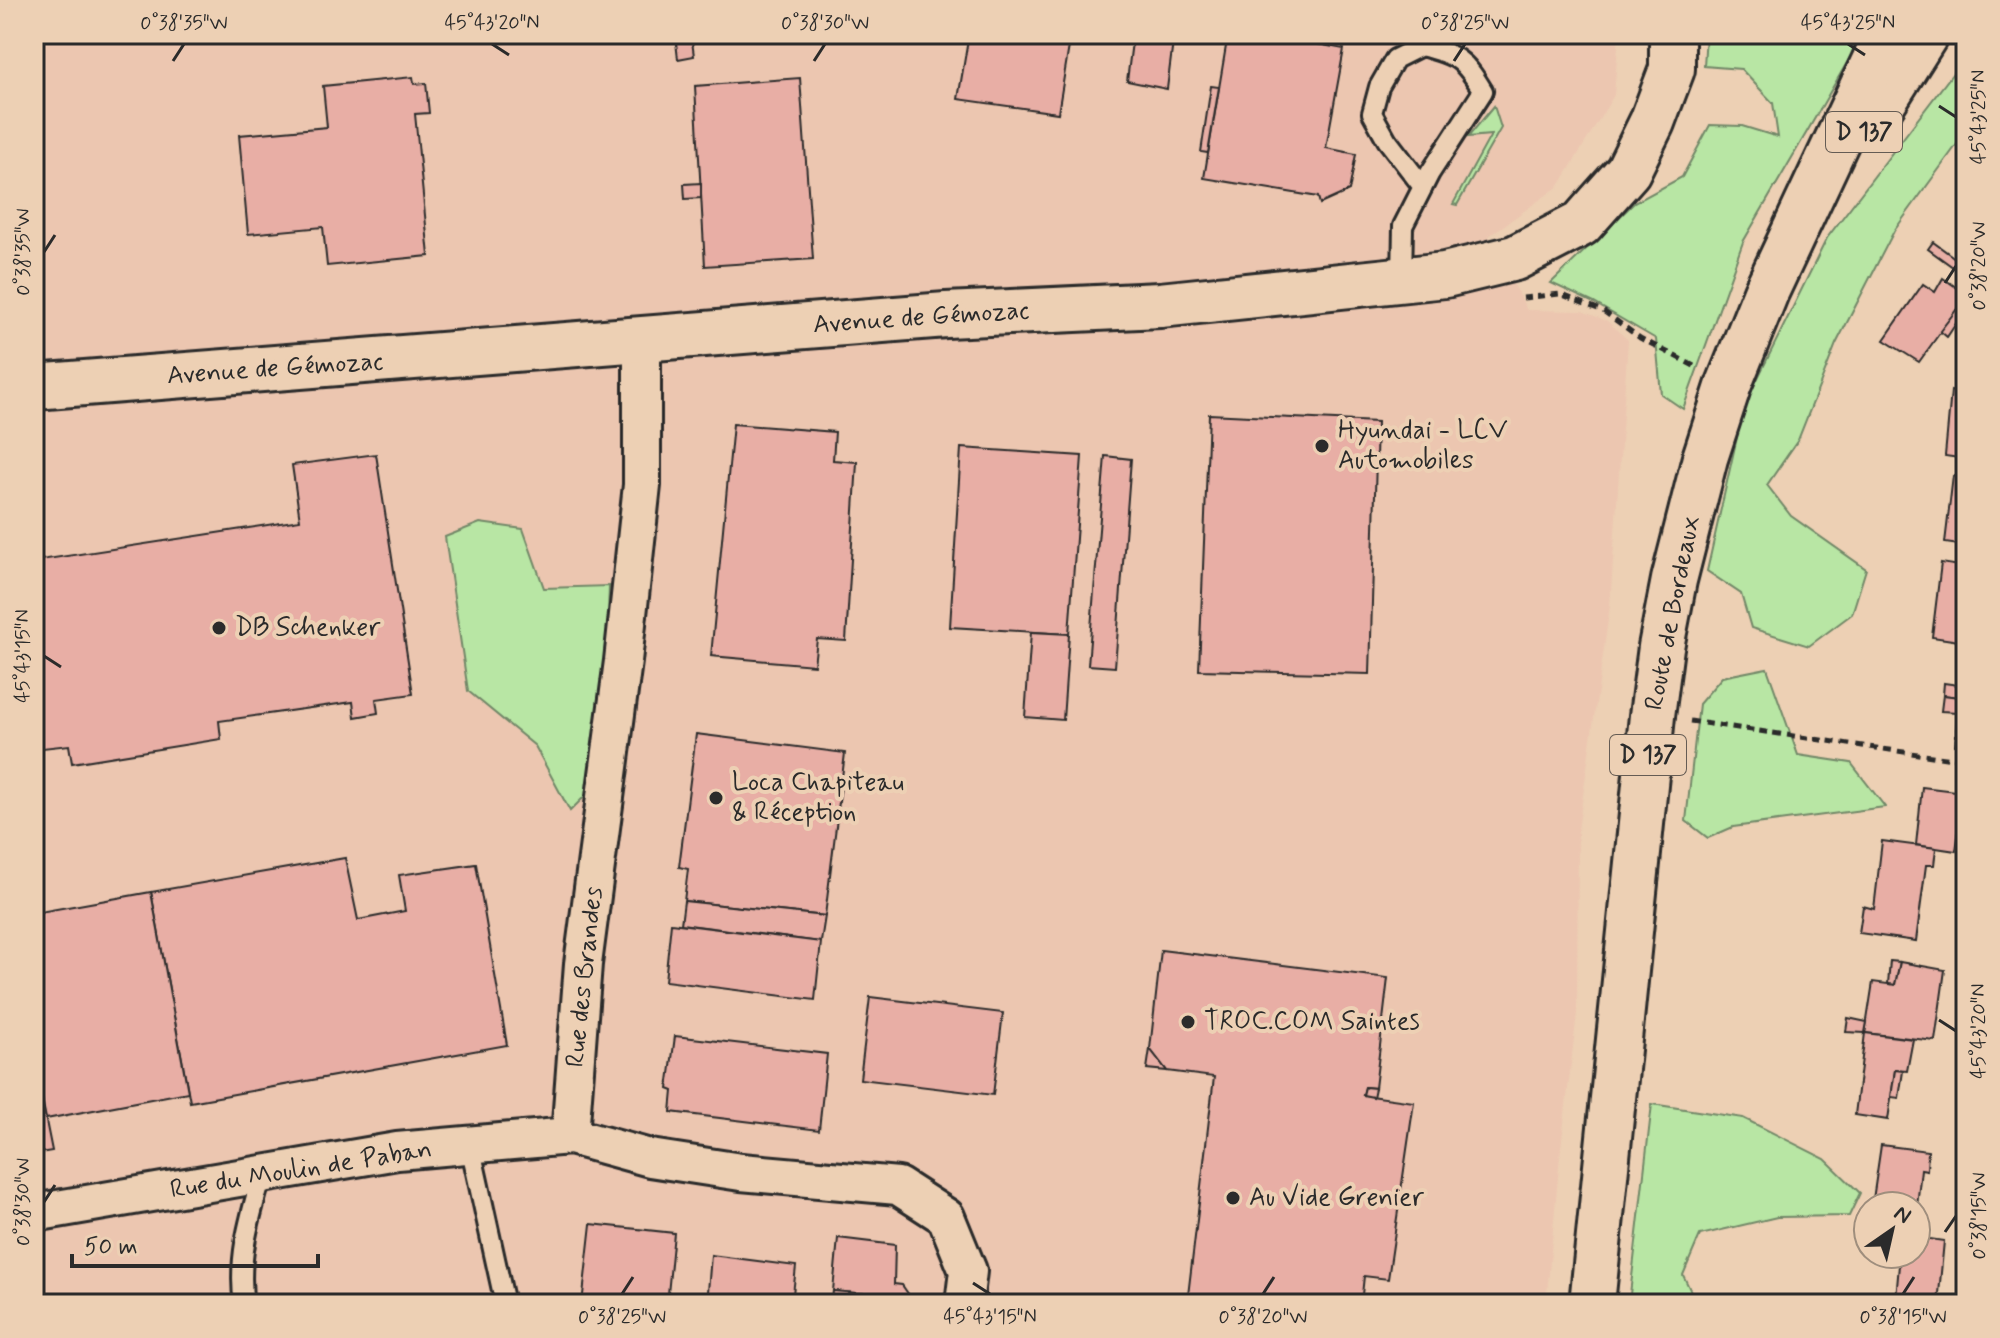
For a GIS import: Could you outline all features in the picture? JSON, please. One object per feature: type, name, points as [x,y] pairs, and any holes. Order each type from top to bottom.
[{"type":"main road","name":"Avenue de Gémozac","points":[[34,387],[946,315],[1160,305],[1445,275],[1515,258],[1581,224],[1628,171],[1652,122],[1672,69],[1672,34]]},
{"type":"main road","name":"Route de Bordeaux","points":[[1592,1304],[1652,716],[1674,580],[1705,458],[1729,384],[1766,292],[1887,34]]},
{"type":"main road","name":"Route de Bordeaux","points":[[1798,227],[1845,162],[1926,34]]},
{"type":"street","name":"Rue des Brandes","points":[[570,1136],[583,964],[623,661],[642,485],[642,340]]},
{"type":"street","name":"Rue du Moulin de Paban","points":[[34,1213],[397,1151],[570,1136]]},
{"type":"street","points":[[570,1136],[650,1158],[741,1172],[898,1186],[946,1217],[968,1271],[964,1304]]},
{"type":"lane","points":[[1402,279],[1403,226],[1423,187],[1483,91],[1468,67],[1422,40],[1395,59],[1379,87],[1372,113],[1387,140],[1423,187]]},
{"type":"lane","points":[[470,1145],[505,1304]]},
{"type":"lane","points":[[244,1304],[241,1283],[246,1230],[262,1175]]},
{"type":"path","points":[[1509,299],[1560,294],[1603,311],[1640,338],[1729,384]]},
{"type":"path","points":[[1652,716],[1966,761]]},
{"type":"shaded area","points":[[34,34],[1619,34],[1614,95],[1559,186],[1489,236],[1527,310],[1582,311],[1607,321],[1628,340],[1610,606],[1578,830],[1577,1013],[1546,1304],[34,1304]]},
{"type":"green space","points":[[1706,34],[1859,34],[1852,54],[1743,242],[1683,409],[1661,394],[1656,339],[1594,303],[1551,283],[1634,203],[1682,177],[1710,125],[1742,126],[1778,137],[1773,103],[1741,69],[1704,66]]},
{"type":"green space","points":[[1966,56],[1966,132],[1894,231],[1836,344],[1798,440],[1767,485],[1791,516],[1866,569],[1852,614],[1809,646],[1751,628],[1741,594],[1707,571],[1744,406],[1827,238]]},
{"type":"green space","points":[[1494,106],[1501,128],[1457,205],[1453,204],[1491,135],[1468,137]]},
{"type":"green space","points":[[480,523],[523,529],[544,588],[609,586],[602,779],[570,811],[535,746],[468,691],[445,537]]},
{"type":"green space","points":[[1767,668],[1798,755],[1851,763],[1885,807],[1733,827],[1708,838],[1686,821],[1699,704],[1722,677]]},
{"type":"green space","points":[[1652,1104],[1743,1118],[1825,1159],[1857,1190],[1852,1190],[1849,1216],[1777,1217],[1700,1235],[1683,1275],[1697,1304],[1629,1303]]},
{"type":"building","points":[[969,34],[1071,34],[1058,113],[958,99]]},
{"type":"building","points":[[1133,34],[1174,34],[1167,89],[1127,81]]},
{"type":"building","points":[[1228,34],[1291,34],[1290,39],[1344,49],[1326,148],[1356,154],[1349,191],[1320,204],[1318,197],[1204,178]]},
{"type":"building","points":[[692,41],[694,56],[678,59],[676,42]]},
{"type":"building","points":[[413,77],[414,84],[426,83],[429,113],[415,114],[429,256],[327,266],[323,227],[248,234],[239,135],[327,127],[323,86]]},
{"type":"building","points":[[800,78],[813,259],[705,266],[695,86]]},
{"type":"building","points":[[1211,86],[1219,87],[1208,153],[1201,152]]},
{"type":"building","points":[[701,183],[701,198],[685,199],[684,184]]},
{"type":"building","points":[[1966,241],[1966,256],[1957,270],[1928,249],[1933,242],[1955,258]]},
{"type":"building","points":[[1966,256],[1966,276],[1957,270]]},
{"type":"building","points":[[1943,278],[1966,294],[1966,309],[1963,313],[1957,309],[1919,362],[1884,340],[1923,284],[1935,292]]},
{"type":"building","points":[[1957,309],[1963,313],[1947,337],[1940,331]]},
{"type":"building","points":[[1951,391],[1966,393],[1966,459],[1945,456]]},
{"type":"building","points":[[1209,414],[1377,422],[1370,674],[1199,670]]},
{"type":"building","points":[[733,424],[835,432],[833,460],[857,462],[846,641],[817,639],[814,665],[711,656]]},
{"type":"building","points":[[961,448],[1082,456],[1069,634],[950,627]]},
{"type":"building","name":"DB Schenker","points":[[376,454],[413,694],[376,699],[378,713],[355,717],[353,702],[219,721],[221,739],[72,763],[69,745],[34,749],[34,561],[300,520],[292,465]]},
{"type":"building","points":[[1105,456],[1131,459],[1115,667],[1088,665]]},
{"type":"building","points":[[1953,476],[1966,477],[1966,546],[1945,543]]},
{"type":"building","points":[[1941,563],[1966,567],[1966,642],[1932,637]]},
{"type":"building","points":[[1031,632],[1069,634],[1063,720],[1025,717]]},
{"type":"building","points":[[1944,683],[1966,686],[1966,746],[1955,745],[1959,697],[1943,695]]},
{"type":"building","points":[[1943,695],[1959,697],[1957,712],[1941,711]]},
{"type":"building","points":[[696,734],[845,753],[825,916],[684,901],[688,869],[679,867]]},
{"type":"building","points":[[1922,787],[1964,792],[1956,851],[1916,845]]},
{"type":"building","points":[[1882,841],[1936,848],[1934,865],[1926,865],[1916,941],[1859,933],[1863,906],[1874,909]]},
{"type":"building","points":[[345,858],[358,920],[405,911],[399,875],[476,864],[507,1045],[190,1102],[151,892]]},
{"type":"building","points":[[151,892],[188,1092],[46,1119],[34,1057],[34,913]]},
{"type":"building","points":[[684,901],[825,916],[821,942],[681,924]]},
{"type":"building","points":[[671,923],[821,942],[815,1000],[665,981]]},
{"type":"building","points":[[1161,950],[1388,978],[1375,1088],[1365,1087],[1363,1095],[1414,1102],[1388,1279],[1364,1276],[1361,1304],[1187,1304],[1214,1077],[1167,1071],[1150,1049]]},
{"type":"building","points":[[1890,961],[1900,962],[1895,985],[1888,984]]},
{"type":"building","points":[[1900,962],[1945,970],[1935,1041],[1865,1033],[1873,982],[1895,985]]},
{"type":"building","points":[[870,997],[1003,1013],[993,1095],[860,1079]]},
{"type":"building","points":[[1848,1018],[1867,1022],[1865,1033],[1846,1032]]},
{"type":"building","points":[[1865,1033],[1913,1039],[1907,1071],[1895,1070],[1888,1120],[1855,1115]]},
{"type":"building","points":[[675,1036],[827,1054],[819,1130],[671,1112],[673,1091],[668,1089]]},
{"type":"building","points":[[1150,1049],[1167,1071],[1147,1069]]},
{"type":"building","points":[[1895,1070],[1903,1071],[1899,1098],[1891,1097]]},
{"type":"building","points":[[1365,1087],[1375,1088],[1373,1097],[1363,1095]]},
{"type":"building","points":[[44,1111],[52,1151],[34,1154],[34,1113]]},
{"type":"building","points":[[1881,1145],[1928,1151],[1927,1170],[1921,1169],[1919,1190],[1874,1190]]},
{"type":"building","points":[[591,1224],[674,1233],[667,1304],[582,1304]]},
{"type":"building","points":[[838,1238],[895,1245],[894,1284],[902,1285],[911,1298],[833,1291]]},
{"type":"building","points":[[1932,1239],[1944,1241],[1938,1304],[1896,1298],[1899,1270],[1932,1270]]},
{"type":"building","points":[[711,1255],[796,1266],[792,1304],[707,1304]]},
{"type":"building","points":[[833,1291],[911,1298],[910,1304],[831,1304]]},
{"type":"place","name":"Hyundai - LCV Automobiles","points":[[1322,446]]},
{"type":"place","name":"DB Schenker","points":[[219,628]]},
{"type":"place","name":"Loca Chapiteau & Réception","points":[[716,798]]},
{"type":"place","name":"TROC.COM Saintes","points":[[1188,1022]]},
{"type":"place","name":"Au Vide Grenier","points":[[1233,1198]]}]
